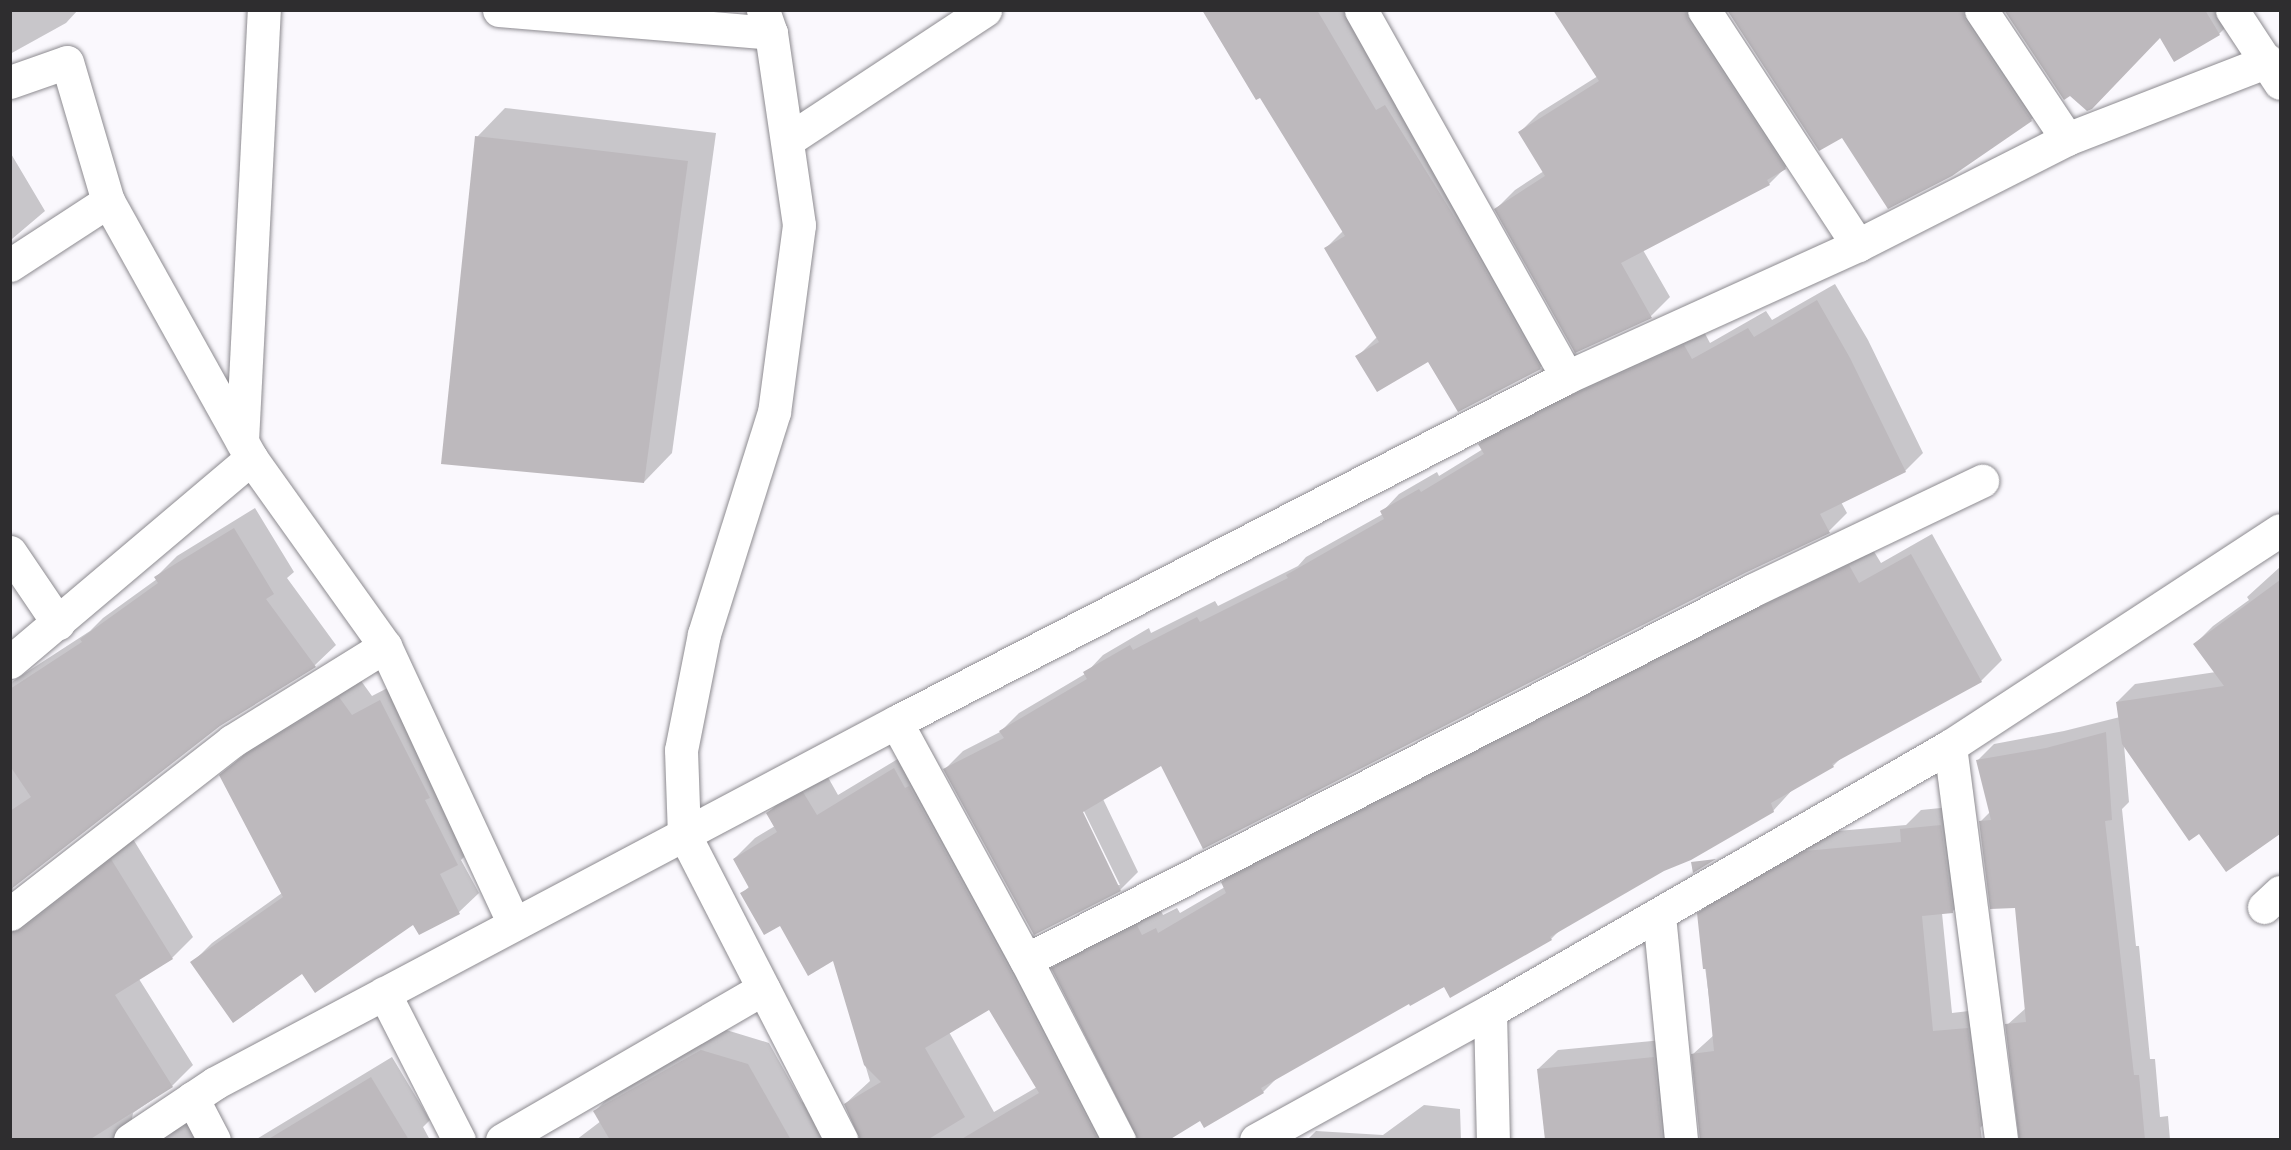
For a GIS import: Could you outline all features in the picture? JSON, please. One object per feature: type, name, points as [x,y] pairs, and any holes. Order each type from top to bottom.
[{"type":"street","points":[[10,662],[58,623],[247,450],[264,10]]},
{"type":"street","points":[[499,10],[766,22],[788,140],[799,225],[774,412],[704,634],[681,750],[684,834],[841,1140]]},
{"type":"street","points":[[788,140],[985,10]]},
{"type":"street","points":[[1361,10],[1567,377]]},
{"type":"street","points":[[1704,10],[1858,245]]},
{"type":"street","points":[[1981,10],[2067,139]]},
{"type":"street","points":[[130,1140],[215,1083],[384,993],[896,722],[1567,377],[1858,245],[2067,139],[2274,72],[2232,10]]},
{"type":"street","points":[[10,82],[67,62],[108,201],[247,450],[385,646],[514,924]]},
{"type":"street","points":[[10,265],[108,201]]},
{"type":"street","points":[[1026,960],[1753,590],[1982,481]]},
{"type":"street","points":[[1256,1140],[1490,1011],[1950,746],[2280,530]]},
{"type":"street","points":[[10,552],[58,623]]},
{"type":"street","points":[[10,914],[232,741],[385,646]]},
{"type":"street","points":[[896,722],[1026,960],[1119,1140]]},
{"type":"street","points":[[1950,746],[2001,1140]]},
{"type":"street","points":[[1659,915],[1682,1140]]},
{"type":"street","points":[[502,1140],[763,989]]},
{"type":"street","points":[[384,993],[459,1140]]},
{"type":"street","points":[[1490,1011],[1493,1140]]},
{"type":"street","points":[[192,1098],[214,1140]]},
{"type":"building","points":[[1202,10],[1317,10],[1376,110],[1385,105],[1462,229],[1541,369],[1458,412],[1428,362],[1377,392],[1355,356],[1379,342],[1324,248],[1345,236],[1260,98],[1256,100]]},
{"type":"building","points":[[1553,10],[1685,10],[1688,20],[1786,169],[1767,180],[1770,185],[1621,263],[1652,318],[1575,353],[1494,209],[1545,176],[1518,132],[1599,81]]},
{"type":"building","points":[[1727,10],[1962,10],[1965,20],[2032,121],[1952,176],[1888,209],[1842,138],[1819,151]]},
{"type":"building","points":[[2004,10],[2205,10],[2220,35],[2174,62],[2160,38],[2092,109],[2087,111],[2070,96],[2064,100]]},
{"type":"building","points":[[475,136],[688,161],[644,483],[441,464]]},
{"type":"building","points":[[1817,300],[1850,358],[1906,472],[1820,514],[1830,533],[1745,573],[1203,849],[1161,766],[1083,812],[1121,891],[1034,935],[943,769],[1004,738],[999,731],[1087,679],[1083,672],[1130,645],[1133,650],[1197,617],[1200,622],[1288,578],[1286,575],[1384,519],[1380,511],[1419,489],[1421,492],[1484,454],[1478,444],[1575,394],[1684,345],[1692,359],[1748,328],[1754,337]]},
{"type":"building","points":[[234,528],[274,594],[266,599],[316,667],[220,726],[10,890],[10,811],[31,797],[10,766],[10,689],[82,642],[80,639],[158,583],[154,577]]},
{"type":"building","points":[[1911,554],[1982,682],[1832,764],[1834,767],[1771,803],[1774,812],[1691,860],[1664,871],[1550,937],[1552,940],[1450,998],[1444,987],[1410,1006],[1409,1004],[1261,1088],[1264,1093],[1204,1128],[1200,1121],[1169,1140],[1138,1140],[1051,968],[1137,925],[1142,935],[1156,928],[1158,933],[1226,893],[1221,882],[1761,607],[1849,565],[1859,583]]},
{"type":"building","points":[[2280,580],[2280,834],[2226,872],[2199,834],[2189,841],[2122,744],[2116,702],[2224,686],[2193,644]]},
{"type":"building","points":[[339,697],[352,715],[380,700],[430,798],[425,800],[458,865],[440,874],[460,914],[419,935],[413,925],[315,993],[302,974],[233,1023],[190,962],[283,897],[219,775],[243,756]]},
{"type":"building","points":[[2106,732],[2112,820],[2105,821],[2134,1075],[2139,1075],[2145,1140],[2019,1140],[2005,1024],[2026,1022],[2015,908],[1990,909],[1979,821],[1991,820],[1976,760],[2046,748]]},
{"type":"building","points":[[894,768],[905,788],[909,786],[1009,969],[1098,1140],[960,1140],[1039,1093],[989,1010],[925,1048],[965,1117],[927,1140],[860,1140],[844,1104],[881,1082],[864,1065],[833,961],[808,976],[780,926],[764,935],[740,893],[749,888],[733,859],[777,832],[766,813],[779,805],[803,792],[817,815]]},
{"type":"building","points":[[1941,825],[1953,913],[1922,916],[1933,1031],[1968,1028],[1982,1140],[1700,1140],[1691,1054],[1714,1051],[1706,969],[1703,969],[1697,913],[1805,851],[1901,842],[1900,829]]},
{"type":"building","points":[[111,859],[173,959],[115,995],[173,1087],[89,1140],[10,1140],[10,932],[22,929]]},
{"type":"building","points":[[1716,859],[1693,873],[1691,862]]},
{"type":"building","points":[[701,1050],[748,1064],[791,1140],[610,1140],[593,1111]]},
{"type":"building","points":[[1654,1057],[1662,1140],[1545,1140],[1537,1069]]},
{"type":"building","points":[[371,1077],[409,1140],[267,1140]]}]
